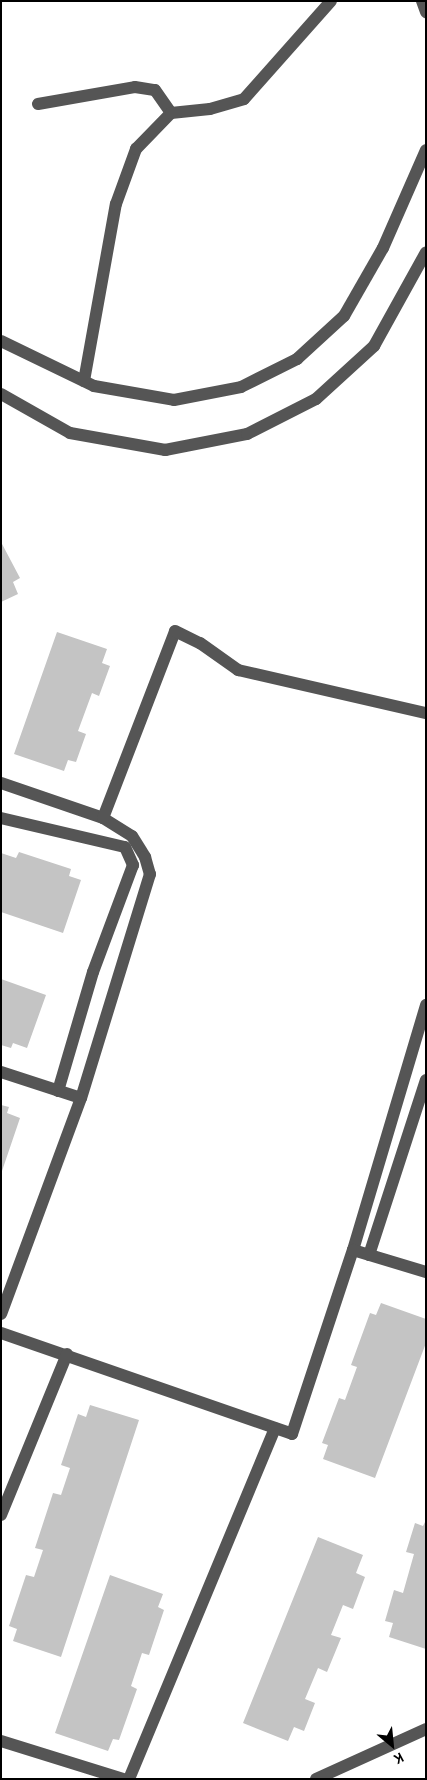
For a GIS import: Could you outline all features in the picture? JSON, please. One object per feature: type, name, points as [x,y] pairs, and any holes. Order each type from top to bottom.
[{"type":"street","points":[[84,381],[116,204],[136,149],[171,113],[210,109],[244,100],[331,1]]},
{"type":"street","points":[[422,1],[426,12]]},
{"type":"street","points":[[38,104],[135,87],[155,90],[171,113]]},
{"type":"street","points":[[1,341],[94,386],[174,400],[241,387],[297,358],[344,316],[383,248],[426,150]]},
{"type":"street","points":[[1,394],[70,433],[165,450],[247,434],[316,399],[374,346],[426,252]]},
{"type":"street","points":[[103,818],[175,632],[200,643],[238,670],[426,713]]},
{"type":"street","points":[[1,783],[103,818],[132,836],[146,857],[150,874],[81,1098],[1,1314]]},
{"type":"street","points":[[1,818],[125,846],[133,865],[93,972],[58,1091]]},
{"type":"street","points":[[1,1333],[67,1354],[292,1434],[353,1250],[426,1005]]},
{"type":"street","points":[[1,1072],[81,1098]]},
{"type":"street","points":[[370,1255],[426,1080]]},
{"type":"street","points":[[353,1250],[426,1272]]},
{"type":"street","points":[[1,1515],[67,1354]]},
{"type":"street","points":[[129,1779],[275,1428]]},
{"type":"street","points":[[316,1779],[426,1729]]},
{"type":"street","points":[[1,1741],[123,1779]]},
{"type":"building","points":[[1,542],[20,578],[13,582],[18,594],[1,602]]},
{"type":"building","points":[[57,632],[107,649],[102,663],[110,666],[99,696],[92,693],[78,731],[86,734],[76,762],[68,760],[64,771],[14,754]]},
{"type":"building","points":[[19,852],[71,869],[69,876],[81,880],[63,933],[1,912],[1,853],[16,858]]},
{"type":"building","points":[[1,979],[46,995],[27,1048],[13,1043],[11,1048],[1,1045]]},
{"type":"building","points":[[1,1105],[9,1107],[7,1113],[20,1118],[2,1171]]},
{"type":"building","points":[[381,1303],[426,1319],[426,1343],[375,1478],[323,1459],[328,1445],[322,1443],[339,1398],[345,1400],[357,1367],[351,1365],[370,1313],[376,1315]]},
{"type":"building","points":[[90,1405],[139,1420],[61,1657],[13,1641],[17,1629],[9,1626],[26,1575],[34,1577],[43,1550],[35,1548],[53,1493],[61,1495],[70,1468],[61,1465],[78,1414],[86,1417]]},
{"type":"building","points":[[426,1520],[426,1649],[389,1637],[393,1623],[385,1621],[394,1590],[403,1593],[414,1554],[406,1552],[415,1523],[423,1526]]},
{"type":"building","points":[[318,1537],[363,1555],[356,1573],[365,1577],[353,1609],[343,1605],[331,1635],[341,1638],[327,1672],[318,1668],[305,1699],[315,1703],[304,1731],[294,1727],[288,1741],[243,1723]]},
{"type":"building","points":[[110,1575],[163,1594],[158,1607],[164,1610],[149,1655],[142,1653],[131,1686],[137,1689],[119,1740],[113,1739],[108,1751],[55,1733]]}]
